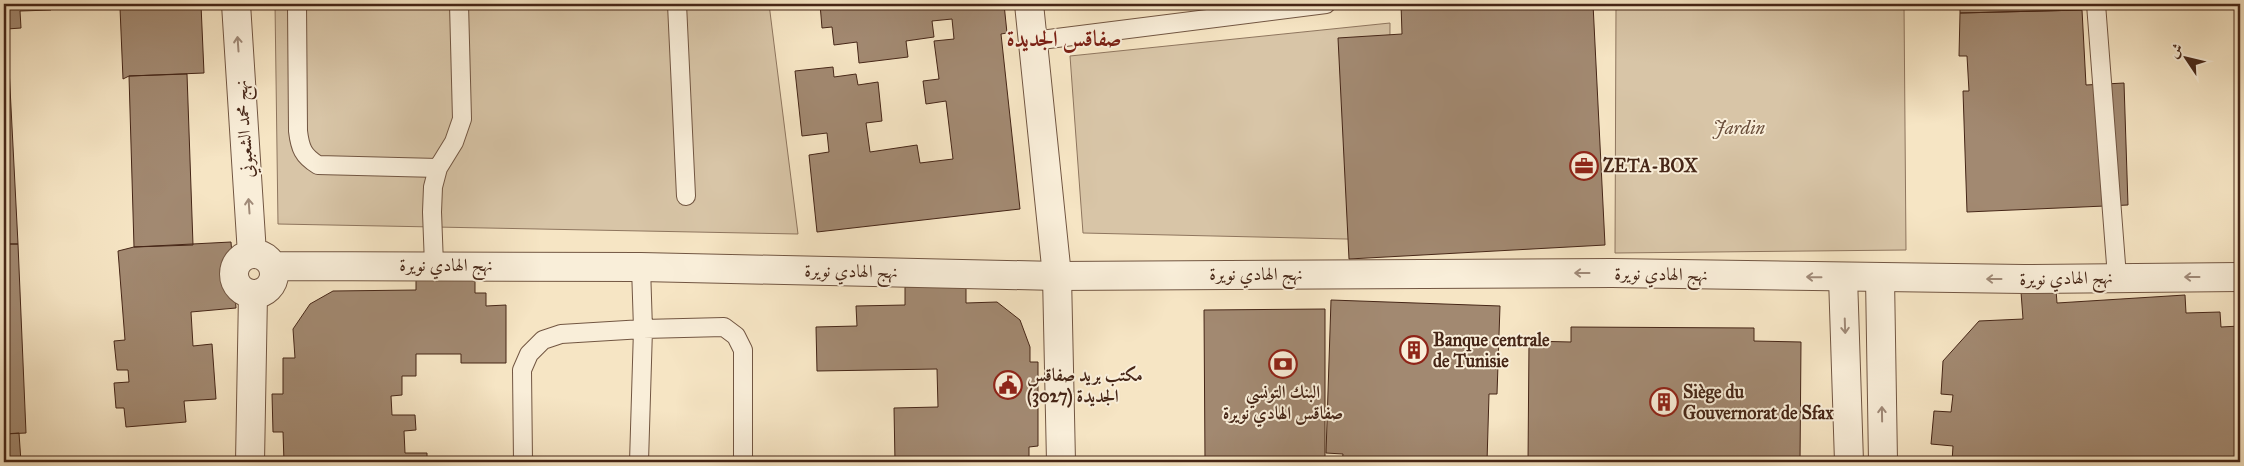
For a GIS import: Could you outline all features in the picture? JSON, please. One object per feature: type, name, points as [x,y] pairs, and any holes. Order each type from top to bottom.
[{"type":"street","name":"نهج محمد الشعبوني","points":[[236,4],[262,260],[274,280],[266,290],[253,294],[250,462]]},
{"type":"street","points":[[1029,4],[1057,276],[1061,462]]},
{"type":"street","name":"نهج الهادي نويرة","points":[[262,260],[434,265],[641,267],[1057,276],[1612,273],[1880,278],[2240,277]]},
{"type":"street","points":[[1843,277],[1849,462]]},
{"type":"street","points":[[1880,278],[1883,462]]},
{"type":"lane","points":[[297,4],[298,131],[300,148],[307,158],[318,164],[438,168]]},
{"type":"lane","points":[[434,265],[433,187],[438,168],[454,142],[462,119],[459,4]]},
{"type":"lane","points":[[677,4],[686,196]]},
{"type":"lane","points":[[1033,41],[1326,4]]},
{"type":"lane","points":[[2096,4],[2117,277]]},
{"type":"lane","points":[[640,462],[644,329],[641,267]]},
{"type":"lane","points":[[523,462],[522,370],[529,354],[543,340],[560,334],[724,327],[736,336],[743,350],[743,462]]},
{"type":"green space","points":[[275,4],[769,4],[798,234],[278,224]]},
{"type":"green space","name":"Jardin","points":[[1616,4],[1904,4],[1906,250],[1615,253]]},
{"type":"green space","points":[[1390,23],[1389,240],[1083,233],[1070,56]]},
{"type":"building","points":[[4,4],[51,4],[51,10],[20,11],[21,28],[7,29],[18,244],[4,244]]},
{"type":"building","points":[[820,4],[1004,4],[1007,33],[1001,34],[1020,209],[817,232],[809,155],[829,152],[827,133],[802,136],[795,71],[833,67],[834,77],[856,74],[858,85],[878,82],[882,121],[866,123],[870,152],[917,145],[920,163],[953,159],[946,101],[926,104],[923,81],[939,79],[934,41],[954,39],[952,19],[932,21],[934,37],[906,41],[908,57],[859,63],[857,42],[834,45],[832,27],[822,28]]},
{"type":"building","points":[[1401,4],[1593,4],[1605,245],[1349,259],[1338,38],[1402,34]]},
{"type":"building","points":[[1960,4],[2082,4],[2082,10],[1960,13]]},
{"type":"building","points":[[201,5],[204,73],[129,76],[123,79],[120,8]]},
{"type":"building","points":[[2082,10],[2086,85],[2124,83],[2128,205],[1967,212],[1963,91],[1969,91],[1967,56],[1959,56],[1960,13]]},
{"type":"building","points":[[187,74],[193,245],[134,247],[129,76]]},
{"type":"building","points":[[231,242],[236,308],[191,312],[193,346],[212,344],[216,399],[184,401],[186,422],[126,427],[124,408],[116,408],[114,383],[129,382],[128,370],[117,370],[114,341],[125,340],[118,251],[134,247]]},
{"type":"building","points":[[4,244],[18,244],[26,433],[4,434]]},
{"type":"building","points":[[416,278],[475,278],[475,293],[486,293],[486,306],[506,305],[506,363],[461,363],[461,354],[416,354],[416,376],[402,376],[402,395],[391,396],[392,415],[415,415],[416,430],[404,431],[405,453],[427,453],[427,462],[284,462],[283,432],[273,432],[272,394],[283,394],[283,358],[295,358],[293,329],[310,304],[333,291],[416,290]]},
{"type":"building","points":[[966,286],[966,303],[997,302],[1020,320],[1030,347],[1030,362],[1038,362],[1038,446],[1029,447],[1029,462],[895,462],[894,408],[938,407],[937,369],[817,371],[816,327],[857,326],[856,306],[905,305],[905,287]]},
{"type":"building","points":[[2056,290],[2057,303],[2185,295],[2186,313],[2220,312],[2221,327],[2240,326],[2240,462],[1952,462],[1953,446],[1931,444],[1934,411],[1951,412],[1953,395],[1941,394],[1943,361],[1979,321],[2023,319],[2021,292]]},
{"type":"building","name":"Banque centrale de Tunisie","points":[[1331,300],[1500,306],[1497,394],[1489,394],[1487,462],[1342,462],[1343,454],[1326,453]]},
{"type":"building","points":[[1325,309],[1325,462],[1205,462],[1204,310]]},
{"type":"building","name":"Siège du Gouvernorat de Sfax","points":[[1571,327],[1754,328],[1754,341],[1801,342],[1800,462],[1528,462],[1529,341],[1571,342]]},
{"type":"building","points":[[19,433],[21,462],[4,462],[4,434]]},
{"type":"place","name":"ZETA-BOX","points":[[1584,166]]},
{"type":"place","name":"Banque centrale de Tunisie","points":[[1414,350]]},
{"type":"place","name":"البنك التونسي صفاقس الهادي نويرة","points":[[1283,364]]},
{"type":"place","name":"مكتب بريد صفاقس الجديدة (3027)","points":[[1008,385]]},
{"type":"place","name":"Siège du Gouvernorat de Sfax","points":[[1664,402]]},
{"type":"district","name":"صفاقس الجديدة","points":[[1064,38]]}]
